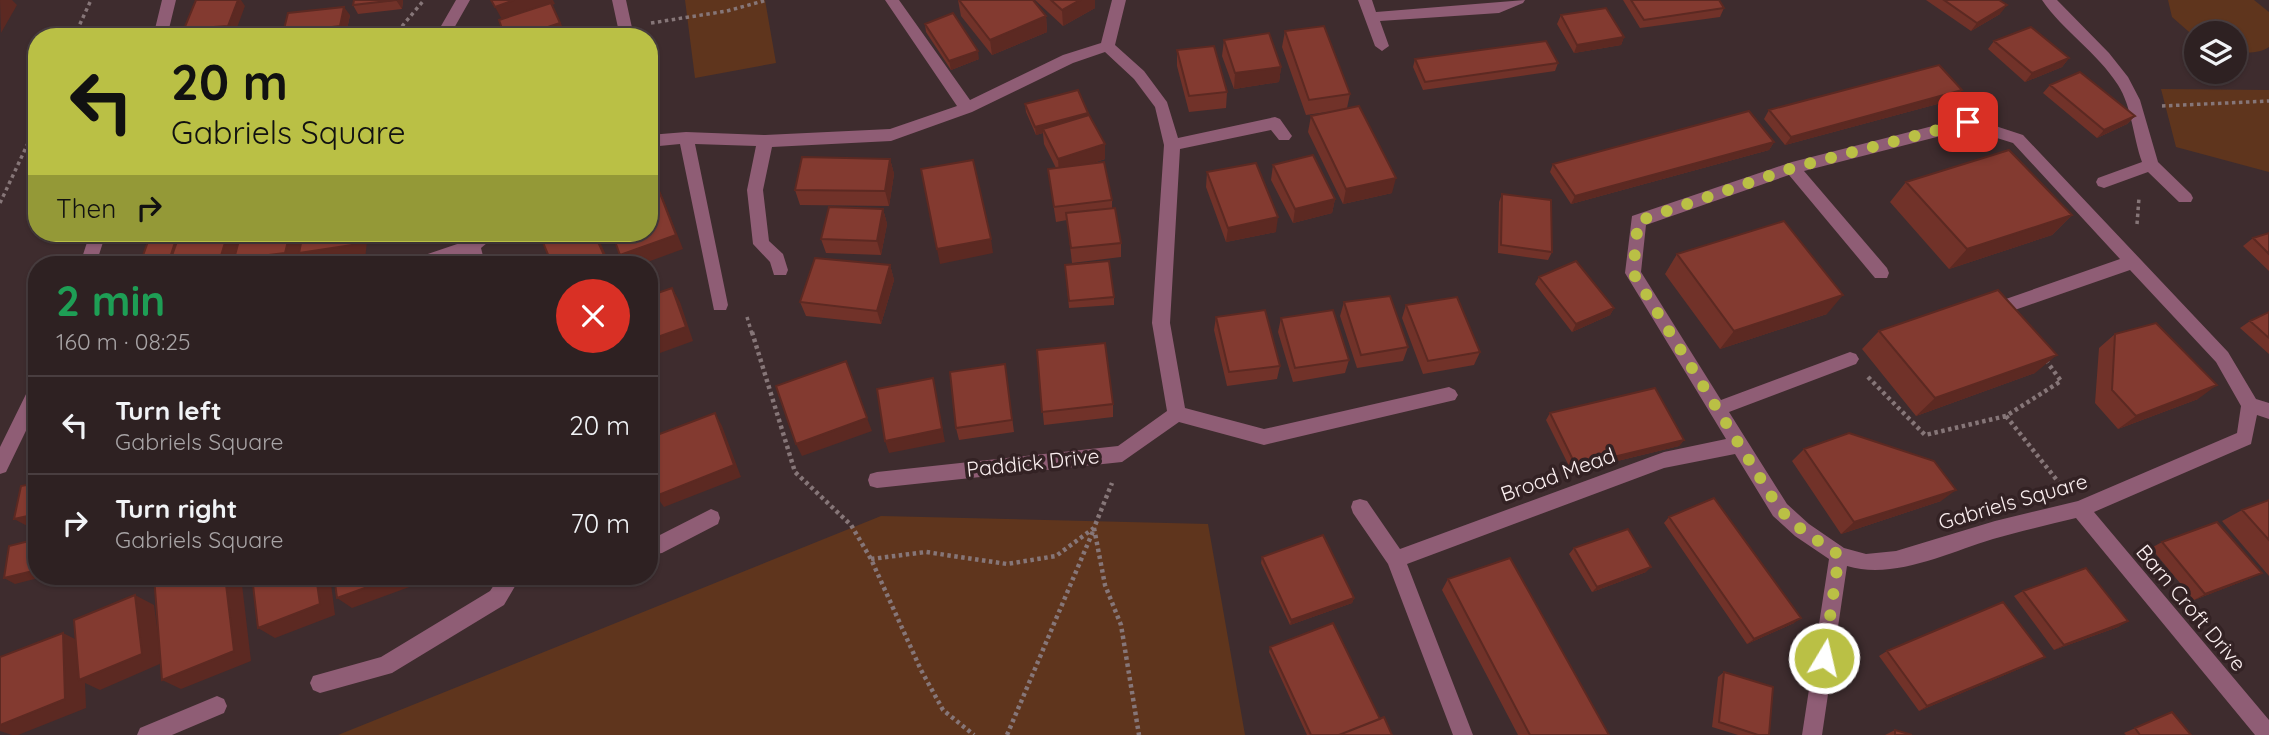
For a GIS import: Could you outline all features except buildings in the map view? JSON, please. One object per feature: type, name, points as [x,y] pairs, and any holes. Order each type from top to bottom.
[{"type":"street","points":[[162,28],[169,0]]},
{"type":"street","points":[[447,28],[463,0]]},
{"type":"street","points":[[619,0],[626,28]]},
{"type":"street","points":[[892,0],[967,108]]},
{"type":"street","points":[[1107,46],[1119,0]]},
{"type":"street","points":[[1364,0],[1382,46]]},
{"type":"street","points":[[1372,17],[1499,8],[1518,0]]},
{"type":"street","points":[[2049,0],[2086,37],[2128,87],[2137,108],[2145,167],[2185,198]]},
{"type":"street","points":[[658,140],[686,138],[765,141],[891,135],[967,108],[1068,59],[1107,46]]},
{"type":"street","points":[[1107,46],[1139,75],[1162,106],[1172,145],[1161,323],[1177,414],[1264,437],[1449,395]]},
{"type":"street","points":[[1172,145],[1280,129],[1275,106]]},
{"type":"street","name":"Gabriels Square","points":[[1968,122],[2018,139],[2222,357],[2250,405],[2245,438],[2080,509],[1995,530],[1896,560],[1866,562],[1839,555],[1802,530],[1780,510],[1633,273],[1638,221],[1792,168],[1968,122]]},
{"type":"street","points":[[686,138],[720,305]]},
{"type":"street","points":[[765,141],[755,190],[761,244],[777,259],[780,270]]},
{"type":"street","points":[[2104,182],[2145,167]]},
{"type":"street","points":[[1792,168],[1881,273]]},
{"type":"street","points":[[444,256],[472,247],[479,242]]},
{"type":"street","points":[[472,247],[475,256]]},
{"type":"street","points":[[2009,304],[2132,262]]},
{"type":"street","points":[[1717,409],[1850,359]]},
{"type":"street","points":[[2250,405],[2269,411]]},
{"type":"street","points":[[0,466],[28,408]]},
{"type":"street","name":"Paddick Drive","points":[[877,480],[1122,454],[1177,414]]},
{"type":"street","name":"Broad Mead","points":[[1396,559],[1664,460],[1739,445]]},
{"type":"street","points":[[1360,507],[1396,559],[1463,735]]},
{"type":"street","name":"Barn Croft Drive","points":[[2080,509],[2268,735]]},
{"type":"street","points":[[658,545],[711,518]]},
{"type":"street","points":[[1812,735],[1839,555]]},
{"type":"street","points":[[320,683],[384,666],[497,598],[505,585]]},
{"type":"street","points":[[147,735],[217,706]]},
{"type":"path","points":[[78,28],[91,0]]},
{"type":"path","points":[[401,28],[424,0]]},
{"type":"path","points":[[646,28],[767,0]]},
{"type":"path","points":[[2137,108],[2269,101]]},
{"type":"path","points":[[0,204],[28,143]]},
{"type":"path","points":[[2132,262],[2145,167]]},
{"type":"path","points":[[747,314],[795,472],[851,524],[871,559],[921,670],[943,710],[974,735]]},
{"type":"path","points":[[1850,359],[1925,435],[2006,416],[2061,381],[2038,348]]},
{"type":"path","points":[[2006,416],[2080,509]]},
{"type":"path","points":[[1007,735],[1094,528],[1122,454]]},
{"type":"path","points":[[871,559],[926,552],[1007,564],[1056,556],[1094,528]]},
{"type":"path","points":[[1094,528],[1105,585],[1121,625],[1139,735]]},
{"type":"shaded area","points":[[685,0],[765,0],[776,63],[695,78]]},
{"type":"shaded area","points":[[2168,0],[2254,0],[2269,12],[2269,47],[2262,51],[2247,52],[2247,21],[2184,21],[2184,28],[2172,17]]},
{"type":"shaded area","points":[[2161,89],[2269,90],[2269,172],[2176,147]]},
{"type":"shaded area","points":[[881,516],[1208,524],[1245,735],[338,735]]},
{"type":"route","points":[[1824,658],[1839,555],[1802,530],[1780,510],[1633,273],[1638,221],[1792,168],[1968,122]]}]
